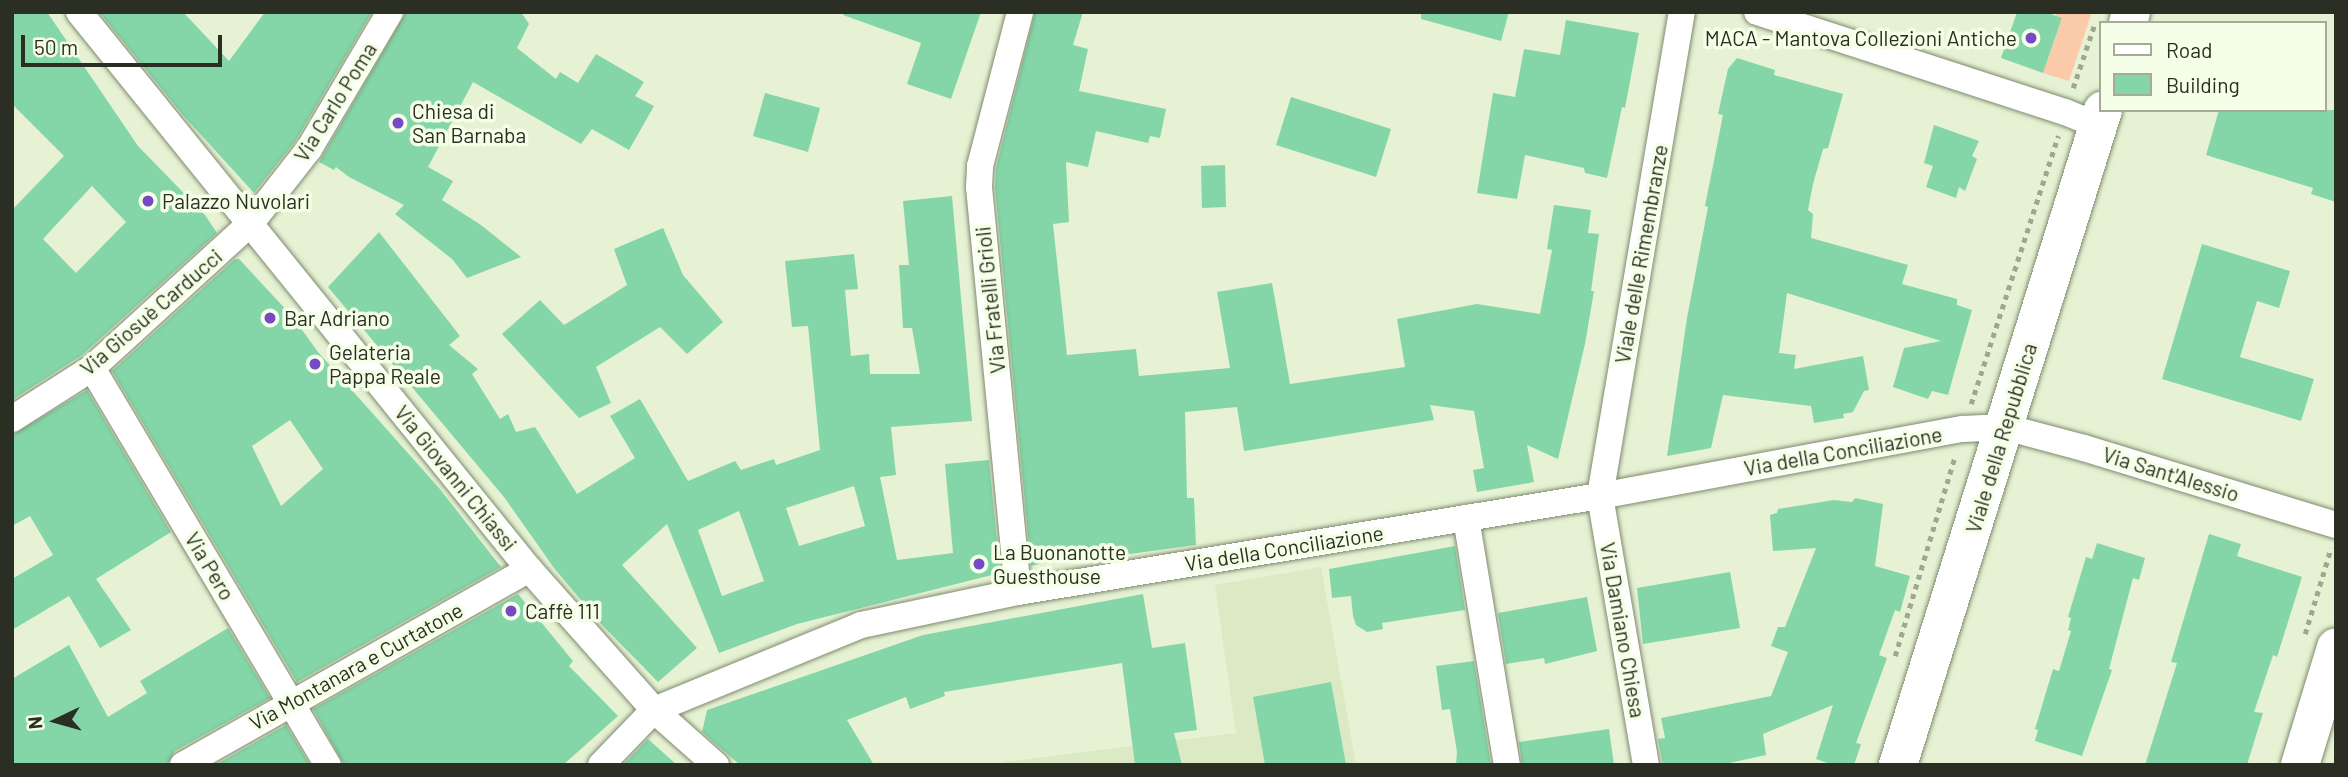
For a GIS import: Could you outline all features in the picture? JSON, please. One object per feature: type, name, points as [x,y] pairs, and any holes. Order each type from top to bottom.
[{"type":"main road","name":"Viale della Repubblica","points":[[1898,765],[2005,427],[2089,116]]},
{"type":"main road","points":[[2300,765],[2336,647]]},
{"type":"street","name":"Via Giovanni Chiassi","points":[[79,12],[529,569],[654,710],[716,765]]},
{"type":"street","name":"Via Carlo Poma","points":[[251,223],[309,149],[390,12]]},
{"type":"street","name":"Via Fratelli Grioli","points":[[1018,592],[979,187],[980,166],[1020,12]]},
{"type":"street","name":"Viale delle Rimembranze","points":[[1600,496],[1682,12]]},
{"type":"street","points":[[1757,12],[2089,116]]},
{"type":"street","name":"Via Giosuè Carducci","points":[[12,419],[92,368],[251,223]]},
{"type":"street","name":"Via Pero","points":[[92,368],[328,765]]},
{"type":"street","name":"Via della Conciliazione","points":[[601,765],[654,710],[861,625],[1018,592],[1600,496],[1963,429],[2005,427]]},
{"type":"street","name":"Via Sant'Alessio","points":[[2005,427],[2084,448],[2336,525]]},
{"type":"street","name":"Via Damiano Chiesa","points":[[1600,496],[1646,765]]},
{"type":"street","points":[[1466,518],[1507,765]]},
{"type":"street","name":"Via Montanara e Curtatone","points":[[183,765],[529,569]]},
{"type":"path","points":[[1894,661],[1963,429],[2089,116],[2098,12]]},
{"type":"shaded area","points":[[2057,12],[2092,12],[2069,81],[2043,73],[2062,19],[2056,16]]},
{"type":"shaded area","points":[[1321,567],[1356,765],[1004,765],[1003,762],[1236,733],[1215,585]]},
{"type":"building","points":[[12,12],[47,12],[138,146],[205,215],[217,233],[82,355],[12,400],[12,210],[64,156],[12,104]],"holes":[[[92,186],[126,222],[76,273],[43,239]]]},
{"type":"building","points":[[99,12],[183,12],[229,61],[265,12],[372,12],[296,140],[254,193],[182,114]]},
{"type":"building","points":[[406,12],[521,12],[529,24],[517,48],[556,79],[560,72],[578,83],[596,54],[644,82],[635,96],[654,106],[629,150],[592,129],[581,144],[473,82],[428,167],[453,181],[442,200],[481,225],[521,257],[467,278],[452,259],[395,214],[404,205],[349,177],[336,167],[334,170],[319,162]]},
{"type":"building","points":[[844,12],[981,12],[951,99],[907,84],[921,43],[843,15]]},
{"type":"building","points":[[1035,12],[1083,12],[1073,45],[1088,49],[1079,91],[1166,109],[1160,138],[1150,136],[1148,143],[1096,131],[1088,167],[1066,162],[1069,222],[1053,224],[1067,355],[1136,349],[1139,376],[1230,368],[1217,292],[1272,283],[1290,384],[1405,367],[1397,319],[1477,304],[1540,314],[1552,250],[1547,249],[1554,205],[1591,210],[1588,233],[1599,234],[1591,291],[1594,291],[1585,344],[1558,459],[1527,445],[1534,482],[1477,492],[1473,470],[1484,468],[1474,411],[1430,405],[1434,420],[1244,451],[1237,407],[1185,412],[1187,498],[1194,498],[1196,545],[1063,563],[1061,559],[1031,566],[995,187],[996,168]]},
{"type":"building","points":[[1421,12],[1509,12],[1501,41],[1421,19]]},
{"type":"building","name":"MACA - Mantova Collezioni Antiche","points":[[2017,12],[2045,12],[2062,18],[2043,73],[2001,58]]},
{"type":"building","points":[[1566,20],[1639,33],[1625,108],[1622,107],[1607,178],[1585,173],[1584,168],[1525,155],[1517,199],[1477,193],[1493,93],[1515,97],[1524,49],[1560,55]]},
{"type":"building","points":[[1737,58],[1775,70],[1774,75],[1843,94],[1828,148],[1823,149],[1813,184],[1808,210],[1813,214],[1811,238],[1908,265],[1902,284],[1957,299],[1957,305],[1972,310],[1948,395],[1932,391],[1928,399],[1893,387],[1904,348],[1941,341],[1787,293],[1779,353],[1796,355],[1794,369],[1863,356],[1869,390],[1864,391],[1853,412],[1843,414],[1844,418],[1814,423],[1811,406],[1723,395],[1711,448],[1667,456],[1687,318],[1708,207],[1705,206],[1723,115],[1718,114],[1728,69]]},
{"type":"building","points":[[765,93],[820,108],[808,152],[753,136]]},
{"type":"building","points":[[1291,97],[1391,129],[1376,177],[1276,145]]},
{"type":"building","points":[[2336,110],[2336,202],[2311,194],[2313,188],[2206,155],[2218,112]]},
{"type":"building","points":[[1934,125],[1979,141],[1972,156],[1977,159],[1965,191],[1959,187],[1956,198],[1926,187],[1933,166],[1924,163]]},
{"type":"building","points":[[1225,165],[1226,207],[1202,208],[1201,166]]},
{"type":"building","points":[[952,196],[972,421],[891,427],[896,475],[880,477],[897,560],[953,553],[945,464],[989,460],[1000,573],[797,624],[719,653],[667,524],[622,565],[697,648],[658,682],[601,624],[554,568],[504,497],[328,287],[379,232],[460,336],[449,345],[478,369],[472,374],[500,419],[508,414],[516,432],[535,427],[577,494],[635,458],[610,416],[640,399],[688,481],[735,461],[741,470],[774,459],[776,465],[820,450],[808,326],[792,327],[785,261],[854,254],[858,289],[845,290],[851,356],[869,354],[870,374],[920,374],[912,328],[903,328],[899,265],[909,265],[903,201]],"holes":[[[854,486],[865,526],[799,546],[786,508]],[[739,511],[764,581],[722,596],[698,530]]]},
{"type":"building","points":[[663,228],[683,275],[723,322],[687,354],[660,327],[596,367],[611,403],[579,418],[502,334],[540,300],[564,325],[627,285],[614,249]]},
{"type":"building","points":[[2202,244],[2290,271],[2279,308],[2257,301],[2240,357],[2314,379],[2301,421],[2162,379]]},
{"type":"building","points":[[235,259],[239,259],[292,316],[318,352],[439,488],[501,567],[297,682],[112,371]],"holes":[[[290,420],[323,469],[281,506],[252,446]]]},
{"type":"building","points":[[87,390],[171,532],[96,579],[131,630],[100,648],[69,596],[12,630],[12,579],[53,555],[30,516],[12,526],[12,435]]},
{"type":"building","points":[[1855,498],[1883,504],[1875,566],[1910,576],[1900,612],[1895,610],[1879,655],[1887,658],[1856,743],[1861,744],[1854,765],[1833,765],[1816,759],[1833,705],[1763,734],[1766,755],[1720,765],[1663,765],[1658,739],[1665,738],[1661,718],[1771,696],[1788,652],[1771,646],[1778,627],[1785,627],[1816,548],[1773,551],[1770,515],[1777,513],[1778,509],[1834,500],[1852,502]]},
{"type":"building","points":[[2209,534],[2241,544],[2237,556],[2302,577],[2277,657],[2273,655],[2254,712],[2263,713],[2247,765],[2145,765],[2177,663],[2171,662]]},
{"type":"building","points":[[2097,543],[2145,558],[2139,580],[2133,578],[2109,669],[2112,670],[2082,756],[2035,741],[2038,730],[2035,729],[2053,669],[2059,671],[2071,631],[2068,630],[2071,618],[2068,617],[2086,557],[2092,559]]},
{"type":"building","points":[[1455,546],[1465,610],[1382,623],[1383,629],[1367,632],[1356,625],[1351,596],[1332,598],[1329,569]]},
{"type":"building","points":[[1730,572],[1740,628],[1643,644],[1637,588]]},
{"type":"building","points":[[518,594],[573,661],[569,666],[618,716],[563,765],[344,765],[313,709]]},
{"type":"building","points":[[1143,594],[1152,648],[1185,643],[1197,730],[1174,733],[1182,765],[1135,765],[1122,663],[944,692],[945,696],[910,709],[906,697],[847,720],[874,765],[740,765],[702,732],[707,710],[923,635]]},
{"type":"building","points":[[1587,597],[1597,651],[1545,664],[1544,658],[1506,664],[1498,613]]},
{"type":"building","points":[[228,628],[270,698],[175,751],[167,765],[12,765],[12,679],[69,645],[108,717],[147,693],[140,681]]},
{"type":"building","points":[[1474,661],[1491,765],[1456,765],[1457,752],[1450,709],[1442,710],[1436,666]]},
{"type":"building","points":[[1331,682],[1346,765],[1265,765],[1253,697]]},
{"type":"building","points":[[286,725],[310,765],[215,765]]},
{"type":"building","points":[[1609,729],[1614,765],[1522,765],[1519,742]]},
{"type":"building","points":[[648,739],[677,765],[623,765]]},
{"type":"place","name":"MACA - Mantova Collezioni Antiche","points":[[2031,38]]},
{"type":"place","name":"Chiesa di San Barnaba","points":[[398,123]]},
{"type":"place","name":"Palazzo Nuvolari","points":[[148,201]]},
{"type":"place","name":"Bar Adriano","points":[[270,318]]},
{"type":"place","name":"Gelateria Pappa Reale","points":[[315,364]]},
{"type":"place","name":"La Buonanotte Guesthouse","points":[[979,564]]},
{"type":"place","name":"Caffè 111","points":[[511,611]]}]
